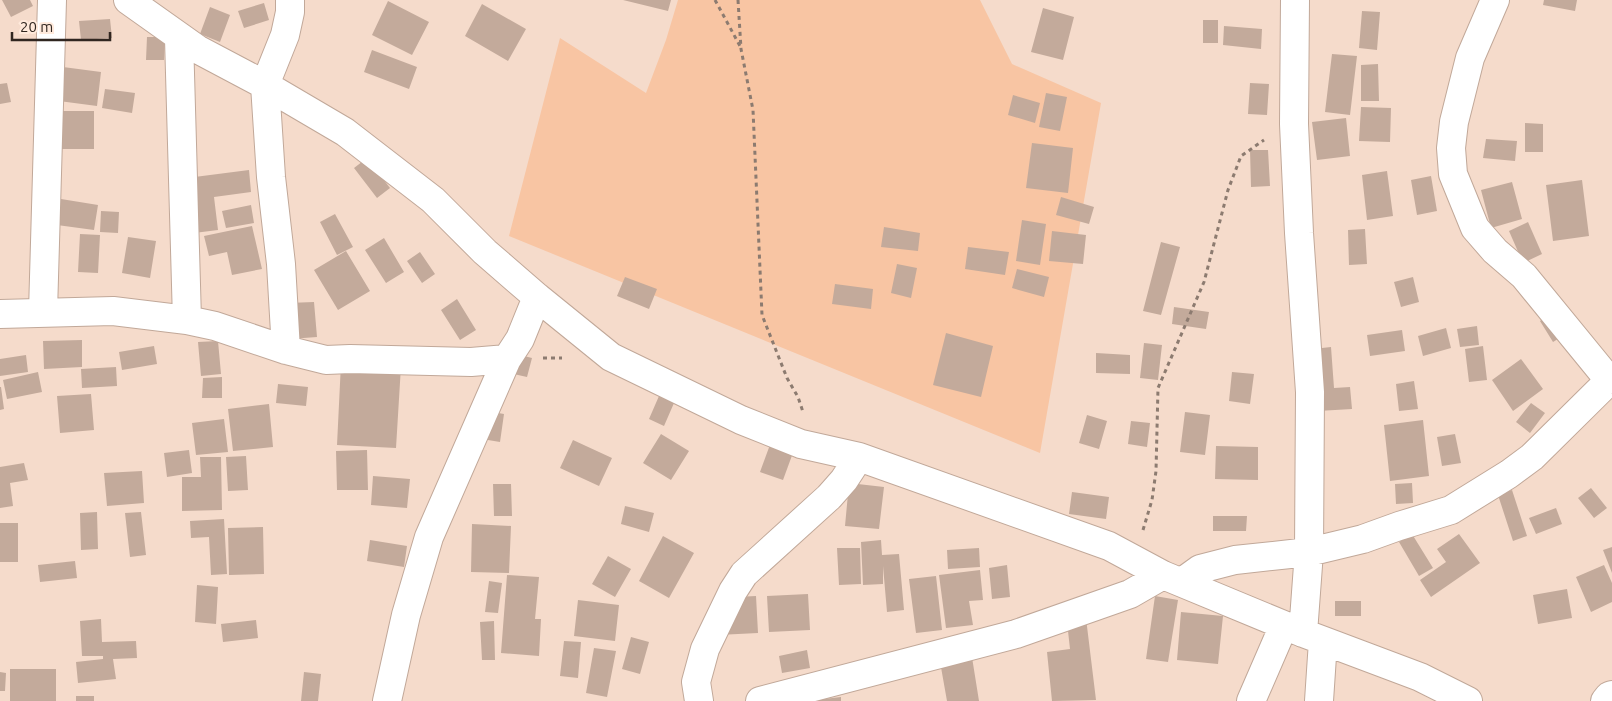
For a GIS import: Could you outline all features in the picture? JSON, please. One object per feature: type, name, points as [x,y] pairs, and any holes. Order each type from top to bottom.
[{"type":"street","points":[[43,312],[52,0]]},
{"type":"street","points":[[128,0],[197,50],[265,85],[345,132],[433,200],[484,252],[537,298],[611,357],[742,420],[801,444],[859,457],[1109,546],[1172,578],[1304,633],[1420,677],[1468,701]]},
{"type":"street","points":[[286,350],[281,264],[271,177],[265,85],[285,35],[290,12],[290,0]]},
{"type":"street","points":[[1295,0],[1294,124],[1299,233],[1310,392],[1309,552],[1304,633],[1319,701]]},
{"type":"street","points":[[760,701],[1016,634],[1200,569],[1235,560],[1309,552],[1363,539],[1451,510],[1510,474],[1532,457],[1611,379],[1524,276],[1495,251],[1475,228],[1453,174],[1451,148],[1454,122],[1465,76],[1470,58],[1495,0]]},
{"type":"street","points":[[179,38],[187,320]]},
{"type":"street","points":[[387,701],[406,615],[429,537],[507,359],[520,339],[537,298]]},
{"type":"street","points":[[0,314],[113,311],[187,320],[215,326],[286,350],[326,360],[470,362],[507,359]]},
{"type":"street","points":[[699,701],[696,682],[705,650],[740,580],[744,574],[830,497],[859,457]]},
{"type":"street","points":[[1251,701],[1304,633]]},
{"type":"street","points":[[1605,701],[1612,695]]},
{"type":"path","points":[[715,0],[741,49]]},
{"type":"path","points":[[738,0],[741,49],[753,110],[762,315],[787,378],[798,397],[805,418],[801,444]]},
{"type":"path","points":[[1135,559],[1152,500],[1156,471],[1158,388],[1204,282],[1231,182],[1240,156],[1263,140],[1294,124]]},
{"type":"path","points":[[507,359],[564,358]]},
{"type":"shaded area","points":[[678,0],[980,0],[1012,64],[1101,103],[1040,453],[509,236],[560,38],[646,93],[666,40]]},
{"type":"building","points":[[2,0],[30,0],[33,6],[11,17]]},
{"type":"building","points":[[623,0],[671,0],[668,11]]},
{"type":"building","points":[[1544,0],[1577,0],[1575,11],[1543,5]]},
{"type":"building","points":[[388,1],[429,22],[412,55],[372,35]]},
{"type":"building","points":[[264,3],[269,20],[244,28],[238,11]]},
{"type":"building","points":[[482,4],[526,29],[508,61],[465,36]]},
{"type":"building","points":[[210,7],[230,15],[220,42],[200,34]]},
{"type":"building","points":[[1043,8],[1074,17],[1063,60],[1031,52]]},
{"type":"building","points":[[1362,11],[1380,12],[1377,50],[1359,48]]},
{"type":"building","points":[[110,19],[112,38],[81,40],[79,21]]},
{"type":"building","points":[[1203,20],[1218,20],[1218,43],[1203,43]]},
{"type":"building","points":[[1224,26],[1262,29],[1261,49],[1223,45]]},
{"type":"building","points":[[147,37],[165,37],[164,60],[146,60]]},
{"type":"building","points":[[372,50],[417,67],[409,89],[364,72]]},
{"type":"building","points":[[1332,54],[1357,56],[1350,115],[1325,112]]},
{"type":"building","points":[[1378,64],[1379,101],[1361,101],[1361,65]]},
{"type":"building","points":[[63,67],[101,72],[97,106],[59,101]]},
{"type":"building","points":[[7,83],[11,102],[0,104],[0,84]]},
{"type":"building","points":[[1250,83],[1269,84],[1267,115],[1248,114]]},
{"type":"building","points":[[105,89],[135,93],[132,113],[102,108]]},
{"type":"building","points":[[1046,93],[1067,97],[1060,131],[1039,127]]},
{"type":"building","points":[[1013,95],[1040,103],[1035,123],[1008,115]]},
{"type":"building","points":[[1361,107],[1391,108],[1390,142],[1359,141]]},
{"type":"building","points":[[45,111],[94,111],[94,149],[45,149]]},
{"type":"building","points":[[1346,118],[1350,156],[1317,160],[1312,122]]},
{"type":"building","points":[[1525,123],[1543,124],[1543,152],[1525,152]]},
{"type":"building","points":[[1486,139],[1517,141],[1515,161],[1483,158]]},
{"type":"building","points":[[1032,143],[1073,148],[1068,193],[1026,188]]},
{"type":"building","points":[[1250,150],[1268,150],[1270,186],[1251,187]]},
{"type":"building","points":[[367,158],[390,188],[377,198],[354,168]]},
{"type":"building","points":[[249,170],[251,192],[214,197],[218,230],[186,234],[179,179]]},
{"type":"building","points":[[1387,171],[1393,216],[1367,220],[1362,175]]},
{"type":"building","points":[[1431,176],[1437,211],[1417,215],[1411,180]]},
{"type":"building","points":[[1582,180],[1589,236],[1553,241],[1546,185]]},
{"type":"building","points":[[1512,182],[1522,219],[1491,228],[1481,190]]},
{"type":"building","points":[[1061,197],[1094,207],[1089,224],[1056,215]]},
{"type":"building","points":[[61,199],[98,205],[94,230],[57,225]]},
{"type":"building","points":[[251,205],[254,223],[226,228],[222,211]]},
{"type":"building","points":[[101,211],[119,212],[118,233],[100,232]]},
{"type":"building","points":[[335,214],[353,247],[337,255],[320,222]]},
{"type":"building","points":[[1022,220],[1046,224],[1040,265],[1016,261]]},
{"type":"building","points":[[1528,222],[1542,254],[1523,263],[1509,231]]},
{"type":"building","points":[[252,226],[262,269],[232,275],[227,252],[209,256],[204,236]]},
{"type":"building","points":[[884,227],[920,233],[918,251],[881,247]]},
{"type":"building","points":[[1365,229],[1367,264],[1349,265],[1348,230]]},
{"type":"building","points":[[1052,231],[1086,235],[1083,264],[1049,261]]},
{"type":"building","points":[[80,234],[100,235],[98,273],[78,272]]},
{"type":"building","points":[[128,237],[156,241],[150,278],[122,273]]},
{"type":"building","points":[[384,238],[404,272],[386,283],[365,250]]},
{"type":"building","points":[[1161,242],[1180,247],[1161,315],[1143,311]]},
{"type":"building","points":[[968,247],[1009,252],[1005,275],[965,269]]},
{"type":"building","points":[[346,251],[370,291],[338,310],[314,270]]},
{"type":"building","points":[[420,252],[435,274],[422,283],[407,261]]},
{"type":"building","points":[[897,264],[917,268],[911,298],[891,293]]},
{"type":"building","points":[[1017,269],[1049,277],[1044,297],[1012,288]]},
{"type":"building","points":[[625,277],[657,289],[649,309],[617,296]]},
{"type":"building","points":[[1413,277],[1419,302],[1401,307],[1394,282]]},
{"type":"building","points":[[835,284],[873,289],[871,309],[832,304]]},
{"type":"building","points":[[457,299],[476,330],[460,340],[441,310]]},
{"type":"building","points":[[314,302],[317,337],[290,339],[288,303]]},
{"type":"building","points":[[1174,307],[1209,312],[1206,329],[1172,324]]},
{"type":"building","points":[[1552,313],[1566,334],[1553,342],[1540,321]]},
{"type":"building","points":[[1477,326],[1479,345],[1460,347],[1457,329]]},
{"type":"building","points":[[1446,328],[1451,348],[1423,356],[1418,336]]},
{"type":"building","points":[[1402,330],[1405,351],[1370,356],[1367,335]]},
{"type":"building","points":[[946,333],[993,346],[981,397],[933,385]]},
{"type":"building","points":[[82,340],[82,367],[44,369],[43,341]]},
{"type":"building","points":[[218,341],[221,374],[201,376],[198,342]]},
{"type":"building","points":[[1144,343],[1162,345],[1158,380],[1140,378]]},
{"type":"building","points":[[154,346],[157,364],[122,370],[119,352]]},
{"type":"building","points":[[1483,346],[1487,380],[1469,382],[1465,349]]},
{"type":"building","points":[[1331,347],[1334,388],[1350,387],[1352,409],[1318,411],[1313,349]]},
{"type":"building","points":[[508,352],[532,358],[527,377],[504,372]]},
{"type":"building","points":[[1096,353],[1130,355],[1130,374],[1096,373]]},
{"type":"building","points":[[26,355],[28,372],[0,376],[0,359]]},
{"type":"building","points":[[1521,359],[1543,389],[1513,411],[1492,380]]},
{"type":"building","points":[[341,363],[401,366],[396,448],[337,445]]},
{"type":"building","points":[[116,367],[117,386],[82,388],[81,369]]},
{"type":"building","points":[[38,372],[42,392],[7,399],[3,380]]},
{"type":"building","points":[[1232,372],[1254,374],[1250,404],[1229,401]]},
{"type":"building","points":[[222,377],[222,398],[202,398],[203,378]]},
{"type":"building","points":[[1414,381],[1418,409],[1399,411],[1396,384]]},
{"type":"building","points":[[278,384],[308,387],[306,406],[276,403]]},
{"type":"building","points":[[0,387],[4,409],[0,410]]},
{"type":"building","points":[[91,394],[94,430],[60,433],[57,396]]},
{"type":"building","points":[[659,396],[674,403],[664,426],[649,419]]},
{"type":"building","points":[[1531,403],[1545,413],[1530,433],[1516,422]]},
{"type":"building","points":[[269,404],[273,447],[233,451],[228,409]]},
{"type":"building","points":[[487,411],[504,414],[500,442],[482,439]]},
{"type":"building","points":[[1185,412],[1210,415],[1205,455],[1180,452]]},
{"type":"building","points":[[1087,415],[1107,421],[1099,449],[1079,443]]},
{"type":"building","points":[[224,419],[228,452],[196,455],[192,423]]},
{"type":"building","points":[[1423,420],[1429,476],[1390,481],[1384,425]]},
{"type":"building","points":[[1131,421],[1150,423],[1147,447],[1128,444]]},
{"type":"building","points":[[661,434],[689,451],[671,480],[643,463]]},
{"type":"building","points":[[1455,434],[1461,463],[1442,466],[1437,437]]},
{"type":"building","points":[[573,440],[612,458],[599,486],[560,468]]},
{"type":"building","points":[[771,442],[794,450],[783,480],[760,472]]},
{"type":"building","points":[[1216,446],[1258,447],[1258,480],[1215,479]]},
{"type":"building","points":[[189,450],[192,473],[167,477],[164,453]]},
{"type":"building","points":[[367,450],[368,490],[337,490],[336,451]]},
{"type":"building","points":[[246,456],[248,490],[228,491],[226,457]]},
{"type":"building","points":[[200,457],[221,457],[222,510],[182,511],[182,477],[201,477]]},
{"type":"building","points":[[24,463],[28,480],[10,483],[13,506],[0,508],[0,467]]},
{"type":"building","points":[[142,471],[144,503],[107,506],[104,473]]},
{"type":"building","points":[[373,476],[410,479],[407,508],[371,505]]},
{"type":"building","points":[[849,483],[884,487],[879,529],[845,526]]},
{"type":"building","points":[[1412,483],[1413,503],[1396,504],[1395,484]]},
{"type":"building","points":[[493,484],[511,484],[512,516],[494,516]]},
{"type":"building","points":[[1591,488],[1607,508],[1594,518],[1578,498]]},
{"type":"building","points":[[1512,490],[1527,536],[1513,541],[1498,495]]},
{"type":"building","points":[[1072,492],[1109,497],[1106,519],[1069,514]]},
{"type":"building","points":[[625,506],[654,513],[649,532],[621,524]]},
{"type":"building","points":[[1556,508],[1562,524],[1536,534],[1529,518]]},
{"type":"building","points":[[97,512],[98,549],[81,550],[80,513]]},
{"type":"building","points":[[141,512],[146,555],[130,557],[125,513]]},
{"type":"building","points":[[1213,516],[1247,516],[1246,531],[1213,531]]},
{"type":"building","points":[[224,519],[227,574],[211,575],[209,537],[191,538],[190,521]]},
{"type":"building","points":[[0,523],[18,523],[18,562],[0,562]]},
{"type":"building","points":[[472,524],[511,526],[509,573],[471,572]]},
{"type":"building","points":[[263,527],[264,574],[229,575],[228,528]]},
{"type":"building","points":[[1412,534],[1433,568],[1419,576],[1399,542]]},
{"type":"building","points":[[1459,534],[1480,563],[1431,597],[1420,580],[1446,562],[1437,549]]},
{"type":"building","points":[[663,536],[694,553],[669,598],[639,581]]},
{"type":"building","points":[[370,540],[407,546],[404,567],[367,561]]},
{"type":"building","points":[[881,540],[882,555],[899,554],[904,610],[887,612],[883,566],[883,584],[863,585],[861,542]]},
{"type":"building","points":[[1612,547],[1612,573],[1603,550]]},
{"type":"building","points":[[837,548],[860,548],[861,584],[839,585]]},
{"type":"building","points":[[979,548],[980,567],[948,569],[947,550]]},
{"type":"building","points":[[608,556],[631,569],[615,597],[592,584]]},
{"type":"building","points":[[75,561],[77,578],[40,582],[38,565]]},
{"type":"building","points":[[1007,565],[1010,597],[992,599],[989,568]]},
{"type":"building","points":[[1604,565],[1612,583],[1612,602],[1591,612],[1576,577]]},
{"type":"building","points":[[980,570],[983,600],[969,601],[973,625],[946,628],[939,575]]},
{"type":"building","points":[[507,575],[539,577],[535,619],[541,619],[539,656],[501,653]]},
{"type":"building","points":[[936,576],[942,630],[916,633],[909,579]]},
{"type":"building","points":[[489,581],[502,583],[498,613],[485,612]]},
{"type":"building","points":[[197,585],[218,587],[216,624],[195,622]]},
{"type":"building","points":[[1567,589],[1572,618],[1538,624],[1533,595]]},
{"type":"building","points":[[808,594],[810,630],[769,632],[767,596]]},
{"type":"building","points":[[756,596],[758,633],[718,635],[717,598]]},
{"type":"building","points":[[1155,596],[1178,600],[1168,662],[1146,659]]},
{"type":"building","points":[[578,600],[619,605],[615,641],[574,636]]},
{"type":"building","points":[[1335,601],[1361,601],[1361,616],[1335,616]]},
{"type":"building","points":[[1085,610],[1096,700],[1052,701],[1047,652],[1070,649],[1066,613]]},
{"type":"building","points":[[1181,612],[1223,616],[1218,664],[1177,660]]},
{"type":"building","points":[[101,619],[102,642],[136,641],[137,658],[113,659],[116,679],[78,683],[76,662],[103,659],[103,656],[82,656],[80,621]]},
{"type":"building","points":[[256,620],[258,638],[223,642],[221,624]]},
{"type":"building","points":[[494,621],[495,660],[482,660],[480,622]]},
{"type":"building","points":[[631,637],[649,642],[640,674],[622,669]]},
{"type":"building","points":[[564,641],[581,642],[578,678],[560,676]]},
{"type":"building","points":[[594,648],[616,651],[607,697],[586,693]]},
{"type":"building","points":[[807,650],[810,668],[782,673],[779,656]]},
{"type":"building","points":[[971,651],[979,701],[947,701],[939,656]]},
{"type":"building","points":[[10,669],[56,669],[56,701],[10,701]]},
{"type":"building","points":[[0,672],[6,673],[5,691],[0,691]]},
{"type":"building","points":[[304,672],[321,674],[318,701],[301,701]]},
{"type":"building","points":[[76,696],[94,696],[94,701],[76,701]]},
{"type":"building","points":[[841,697],[841,701],[815,701],[815,700]]}]
